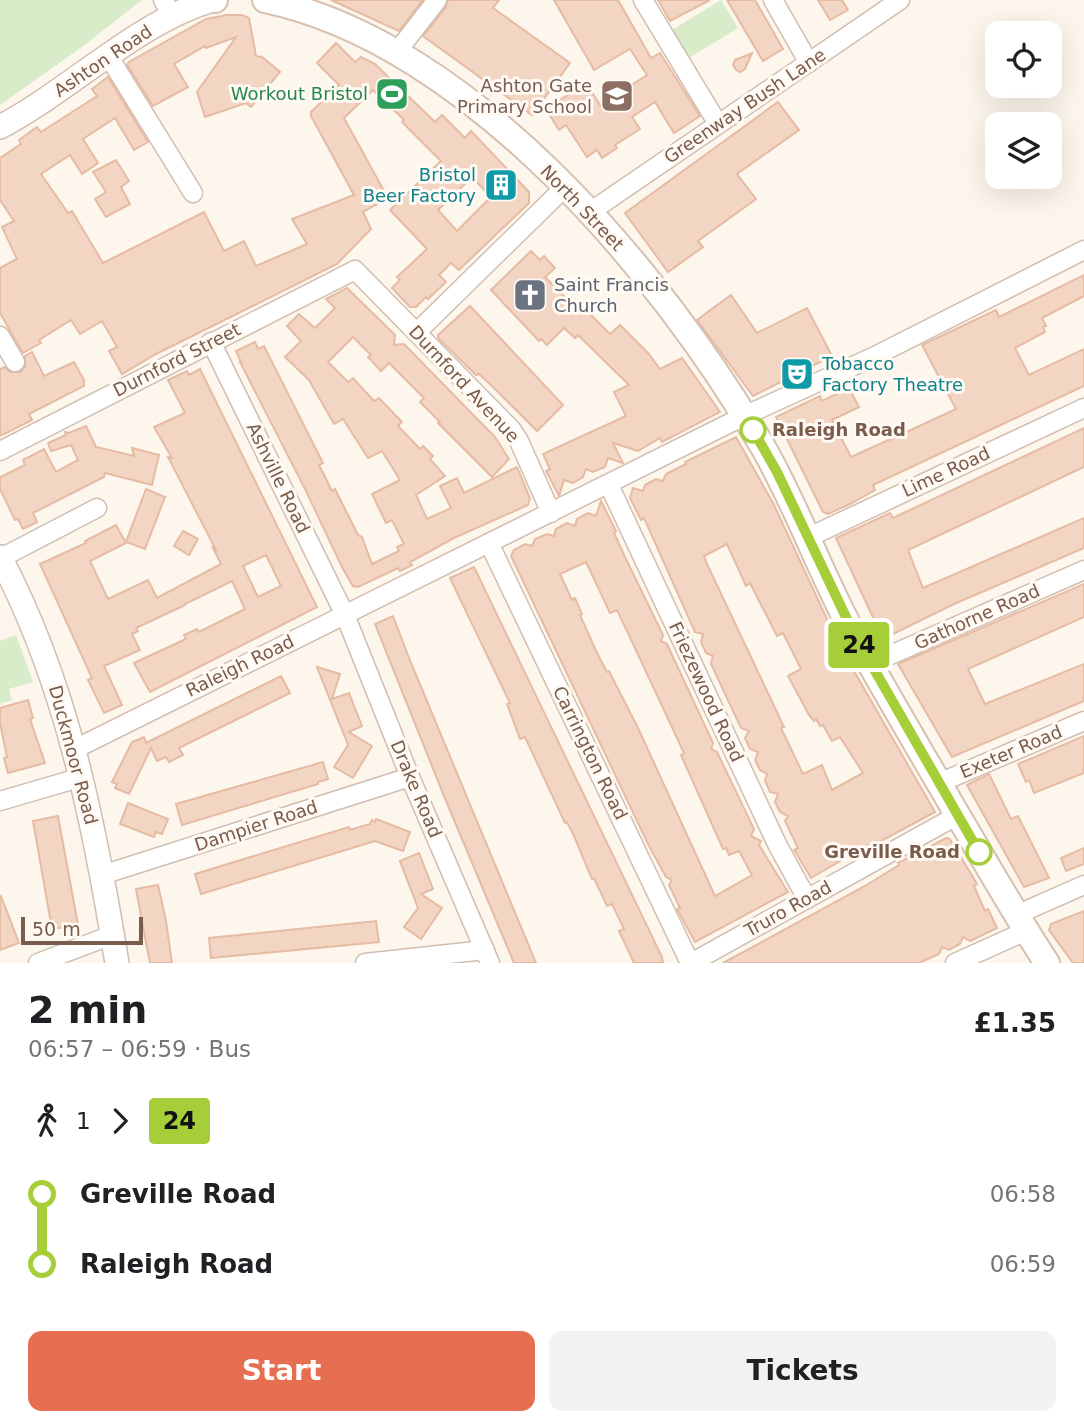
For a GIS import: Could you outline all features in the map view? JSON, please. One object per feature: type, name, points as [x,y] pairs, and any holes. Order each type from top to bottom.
[{"type":"main road","name":"North Street","points":[[265,0],[329,21],[396,52],[442,80],[470,101],[565,187],[625,251],[663,299],[744,416],[777,472],[840,608],[870,664],[1047,963]]},
{"type":"street","name":"Ashton Road","points":[[0,127],[109,57],[168,8],[211,0]]},
{"type":"street","points":[[396,52],[437,0]]},
{"type":"street","points":[[643,0],[718,124]]},
{"type":"street","points":[[773,0],[809,63]]},
{"type":"street","name":"Greenway Bush Lane","points":[[590,212],[809,63],[879,6],[900,0]]},
{"type":"street","points":[[109,57],[193,192]]},
{"type":"street","points":[[416,332],[565,187]]},
{"type":"street","name":"Raleigh Road","points":[[75,749],[744,416],[876,356],[1084,250]]},
{"type":"street","name":"Durnford Avenue","points":[[355,270],[515,435],[551,513]]},
{"type":"street","name":"Durnford Street","points":[[0,451],[355,270]]},
{"type":"street","points":[[0,336],[15,362]]},
{"type":"street","name":"Ashville Road","points":[[211,342],[345,615]]},
{"type":"street","name":"Lime Road","points":[[808,537],[1084,408]]},
{"type":"street","name":"Friezewood Road","points":[[609,485],[777,844],[807,899]]},
{"type":"street","points":[[0,557],[97,509]]},
{"type":"street","name":"Carrington Road","points":[[489,543],[691,963]]},
{"type":"street","name":"Duckmoor Road","points":[[0,557],[40,641],[75,749],[102,875],[117,963]]},
{"type":"street","name":"Gathorne Road","points":[[870,664],[1084,570]]},
{"type":"street","name":"Drake Road","points":[[345,615],[410,777],[488,956]]},
{"type":"street","name":"Exeter Road","points":[[939,783],[1084,721]]},
{"type":"street","points":[[0,801],[82,777]]},
{"type":"street","name":"Dampier Road","points":[[102,875],[410,777]]},
{"type":"street","name":"Truro Road","points":[[691,963],[958,815]]},
{"type":"street","points":[[955,963],[1084,885]]},
{"type":"street","points":[[37,963],[112,935]]},
{"type":"street","points":[[365,963],[488,956]]},
{"type":"green space","points":[[0,0],[142,0],[82,47],[0,105]]},
{"type":"green space","points":[[721,0],[738,28],[689,58],[672,30]]},
{"type":"green space","points":[[16,635],[33,682],[9,689],[12,700],[0,704],[0,641]]},
{"type":"building","points":[[331,0],[423,0],[399,31]]},
{"type":"building","points":[[448,0],[499,0],[493,8],[570,63],[532,115],[423,36],[446,7]]},
{"type":"building","points":[[554,0],[618,0],[651,58],[660,53],[700,116],[674,133],[655,102],[632,117],[640,129],[615,145],[617,148],[602,158],[597,150],[587,157],[566,125],[559,130],[546,109],[586,83],[600,105],[647,75],[630,49],[594,70]]},
{"type":"building","points":[[658,0],[710,0],[670,21]]},
{"type":"building","points":[[727,0],[755,0],[783,49],[763,61]]},
{"type":"building","points":[[818,0],[842,0],[848,10],[830,20]]},
{"type":"building","points":[[227,15],[249,18],[256,56],[262,57],[280,72],[251,107],[246,103],[205,117],[197,92],[236,37],[206,48],[205,46],[174,64],[188,87],[153,106],[127,65],[129,62],[206,19]]},
{"type":"building","points":[[336,43],[355,62],[361,57],[375,64],[435,122],[442,115],[465,138],[471,131],[529,192],[529,203],[459,270],[451,263],[439,275],[446,282],[428,299],[426,297],[416,307],[410,307],[392,288],[400,280],[397,277],[427,249],[390,210],[441,161],[373,90],[344,118],[388,198],[363,212],[371,229],[337,264],[156,354],[122,374],[109,351],[117,347],[102,321],[80,334],[71,320],[23,353],[0,313],[0,268],[17,259],[2,227],[14,221],[0,200],[0,158],[21,144],[19,140],[37,127],[41,132],[97,96],[92,89],[108,77],[148,142],[134,150],[115,118],[83,139],[98,163],[82,174],[70,155],[41,174],[68,213],[72,211],[103,263],[204,212],[224,251],[244,241],[256,266],[307,244],[292,219],[354,195],[311,116],[311,112],[339,85],[317,63]],"holes":[[[472,177],[491,197],[457,231],[438,210]]]},
{"type":"building","points":[[752,53],[745,69],[740,72],[736,70],[733,65],[735,60]]},
{"type":"building","points":[[778,102],[799,130],[737,174],[756,199],[698,241],[703,247],[668,272],[625,213]]},
{"type":"building","points":[[116,160],[129,181],[121,187],[130,204],[106,217],[95,199],[106,192],[93,172]]},
{"type":"building","points":[[531,251],[540,260],[544,256],[555,268],[545,277],[578,310],[582,306],[610,334],[620,325],[660,369],[682,358],[720,412],[662,442],[660,438],[638,451],[613,443],[623,463],[608,458],[605,467],[593,472],[586,469],[583,477],[573,483],[564,480],[559,496],[546,471],[550,469],[543,454],[626,416],[614,392],[629,385],[578,335],[575,338],[564,328],[547,345],[541,339],[539,341],[491,290]]},
{"type":"building","points":[[1084,275],[1084,296],[1042,318],[1046,326],[1043,327],[1045,332],[1015,348],[1029,375],[1084,349],[1084,386],[873,485],[875,490],[850,504],[828,514],[823,512],[776,417],[820,396],[822,401],[849,388],[859,407],[832,420],[851,457],[913,429],[956,409],[922,345],[996,310],[999,317]]},
{"type":"building","points":[[347,288],[395,335],[394,345],[404,344],[495,437],[509,459],[492,477],[438,423],[440,422],[420,402],[424,398],[389,363],[381,371],[368,357],[371,355],[353,337],[328,362],[348,382],[353,378],[374,401],[379,398],[402,422],[398,426],[420,449],[423,446],[433,456],[430,459],[445,476],[416,495],[427,519],[451,508],[440,486],[457,478],[464,493],[517,467],[530,498],[528,505],[454,538],[410,562],[412,565],[400,571],[398,568],[358,587],[353,586],[343,569],[236,351],[255,342],[258,349],[264,346],[323,463],[319,465],[332,491],[335,489],[358,535],[362,537],[372,564],[399,551],[397,547],[404,544],[392,520],[386,523],[372,494],[400,480],[382,451],[368,458],[343,419],[334,424],[309,380],[285,357],[301,341],[287,326],[299,314],[315,328],[335,308],[326,299]]},
{"type":"building","points":[[731,295],[757,333],[807,308],[832,356],[753,396],[697,320]]},
{"type":"building","points":[[470,306],[563,405],[537,431],[438,338],[438,335]]},
{"type":"building","points":[[32,352],[44,376],[74,362],[84,380],[84,386],[29,414],[32,420],[0,436],[0,369],[5,367],[10,372],[20,372],[25,367],[25,356]]},
{"type":"building","points":[[200,369],[317,607],[150,692],[134,663],[186,639],[184,635],[197,629],[199,632],[245,609],[232,581],[136,628],[138,631],[132,634],[140,650],[104,666],[122,705],[104,713],[88,680],[92,678],[40,564],[86,543],[85,541],[116,525],[126,543],[90,561],[108,599],[148,580],[157,598],[221,564],[168,457],[172,458],[154,427],[185,413],[168,380],[187,371],[189,375]],"holes":[[[266,555],[281,586],[258,597],[243,566]]]},
{"type":"building","points":[[86,426],[96,447],[134,456],[132,448],[159,455],[152,485],[105,473],[104,477],[33,513],[37,522],[23,529],[18,519],[15,520],[0,489],[0,477],[25,465],[23,460],[44,449],[56,472],[78,460],[71,445],[51,451],[48,443],[66,435],[65,432]]},
{"type":"building","points":[[1084,428],[1084,467],[908,550],[923,588],[1084,518],[1084,548],[954,604],[883,639],[836,538],[890,513],[893,518]]},
{"type":"building","points":[[736,437],[774,505],[839,645],[935,812],[870,847],[868,845],[811,878],[794,850],[798,848],[785,821],[788,816],[780,812],[775,802],[778,794],[770,792],[765,781],[767,774],[760,770],[755,760],[758,752],[750,749],[745,738],[749,731],[741,728],[711,664],[713,656],[706,653],[701,642],[703,634],[695,632],[644,518],[641,520],[630,498],[633,488],[643,491],[645,485],[656,479],[663,481],[666,474],[686,464],[685,462]],"holes":[[[727,544],[746,586],[750,583],[777,636],[783,633],[801,669],[788,676],[809,715],[814,721],[816,719],[820,726],[823,725],[832,741],[840,737],[863,773],[832,790],[822,765],[803,774],[781,728],[784,727],[704,556]]]},
{"type":"building","points":[[146,489],[165,497],[145,549],[126,542]]},
{"type":"building","points":[[601,501],[663,635],[661,641],[667,644],[713,743],[711,749],[717,752],[754,829],[751,836],[761,841],[759,845],[788,892],[695,942],[677,909],[680,908],[669,885],[672,880],[666,877],[649,846],[511,556],[514,550],[525,544],[532,546],[535,539],[547,534],[554,536],[556,529],[567,523],[575,526],[577,519],[588,513],[596,516]],"holes":[[[586,562],[610,613],[617,610],[684,753],[681,755],[723,849],[726,848],[729,855],[739,851],[752,875],[715,896],[638,728],[596,651],[575,598],[572,600],[560,574]]]},
{"type":"building","points":[[183,531],[198,539],[189,555],[174,546]]},
{"type":"building","points":[[474,567],[663,963],[634,963],[619,931],[624,929],[612,904],[607,906],[594,878],[592,879],[525,737],[520,739],[507,704],[510,703],[450,578]]},
{"type":"building","points":[[1084,584],[1084,617],[968,669],[985,704],[1084,664],[1084,701],[952,757],[898,664]]},
{"type":"building","points":[[393,616],[536,963],[514,963],[444,796],[375,624]]},
{"type":"building","points":[[317,667],[340,674],[332,699],[349,693],[362,726],[349,732],[372,746],[353,778],[334,767],[348,745]]},
{"type":"building","points":[[281,676],[290,693],[179,748],[183,755],[169,762],[166,757],[157,761],[151,748],[129,794],[115,788],[117,784],[112,782],[132,742],[144,737],[146,743]]},
{"type":"building","points":[[28,700],[33,718],[30,719],[45,763],[8,773],[4,758],[7,757],[0,723],[0,708]]},
{"type":"building","points":[[1084,736],[1084,773],[1034,793],[1018,764]]},
{"type":"building","points":[[323,762],[328,779],[318,784],[182,825],[176,804]]},
{"type":"building","points":[[989,774],[1011,819],[1018,816],[1049,878],[1024,887],[967,785]]},
{"type":"building","points":[[128,803],[168,819],[162,834],[156,832],[154,837],[120,824]]},
{"type":"building","points":[[58,816],[78,925],[52,929],[33,821]]},
{"type":"building","points":[[376,819],[410,832],[403,851],[375,841],[201,894],[195,874],[349,827],[350,830],[370,824]]},
{"type":"building","points":[[946,838],[950,839],[977,884],[974,886],[985,911],[988,909],[997,928],[970,941],[963,937],[960,944],[949,950],[942,947],[939,954],[919,963],[723,963],[865,886],[899,865],[898,863]]},
{"type":"building","points":[[1084,848],[1084,864],[1066,871],[1061,858]]},
{"type":"building","points":[[419,853],[433,889],[421,894],[442,908],[421,939],[404,927],[418,908],[400,861]]},
{"type":"building","points":[[158,885],[172,963],[150,963],[136,889]]},
{"type":"building","points":[[0,897],[19,943],[0,950]]},
{"type":"building","points":[[1084,911],[1084,963],[1073,963],[1049,930],[1051,924]]},
{"type":"building","points":[[376,921],[379,942],[211,958],[209,938]]},
{"type":"bus line","name":"24","points":[[753,430],[777,472],[840,608],[979,852]]},
{"type":"place","name":"Workout Bristol","points":[[392,94]]},
{"type":"place","name":"Ashton Gate Primary School","points":[[617,96]]},
{"type":"place","name":"Bristol Beer Factory","points":[[501,185]]},
{"type":"place","name":"Saint Francis Church","points":[[530,295]]},
{"type":"place","name":"Tobacco Factory Theatre","points":[[797,374]]},
{"type":"place","name":"Raleigh Road","points":[[753,430]]},
{"type":"place","name":"Greville Road","points":[[979,852]]}]
